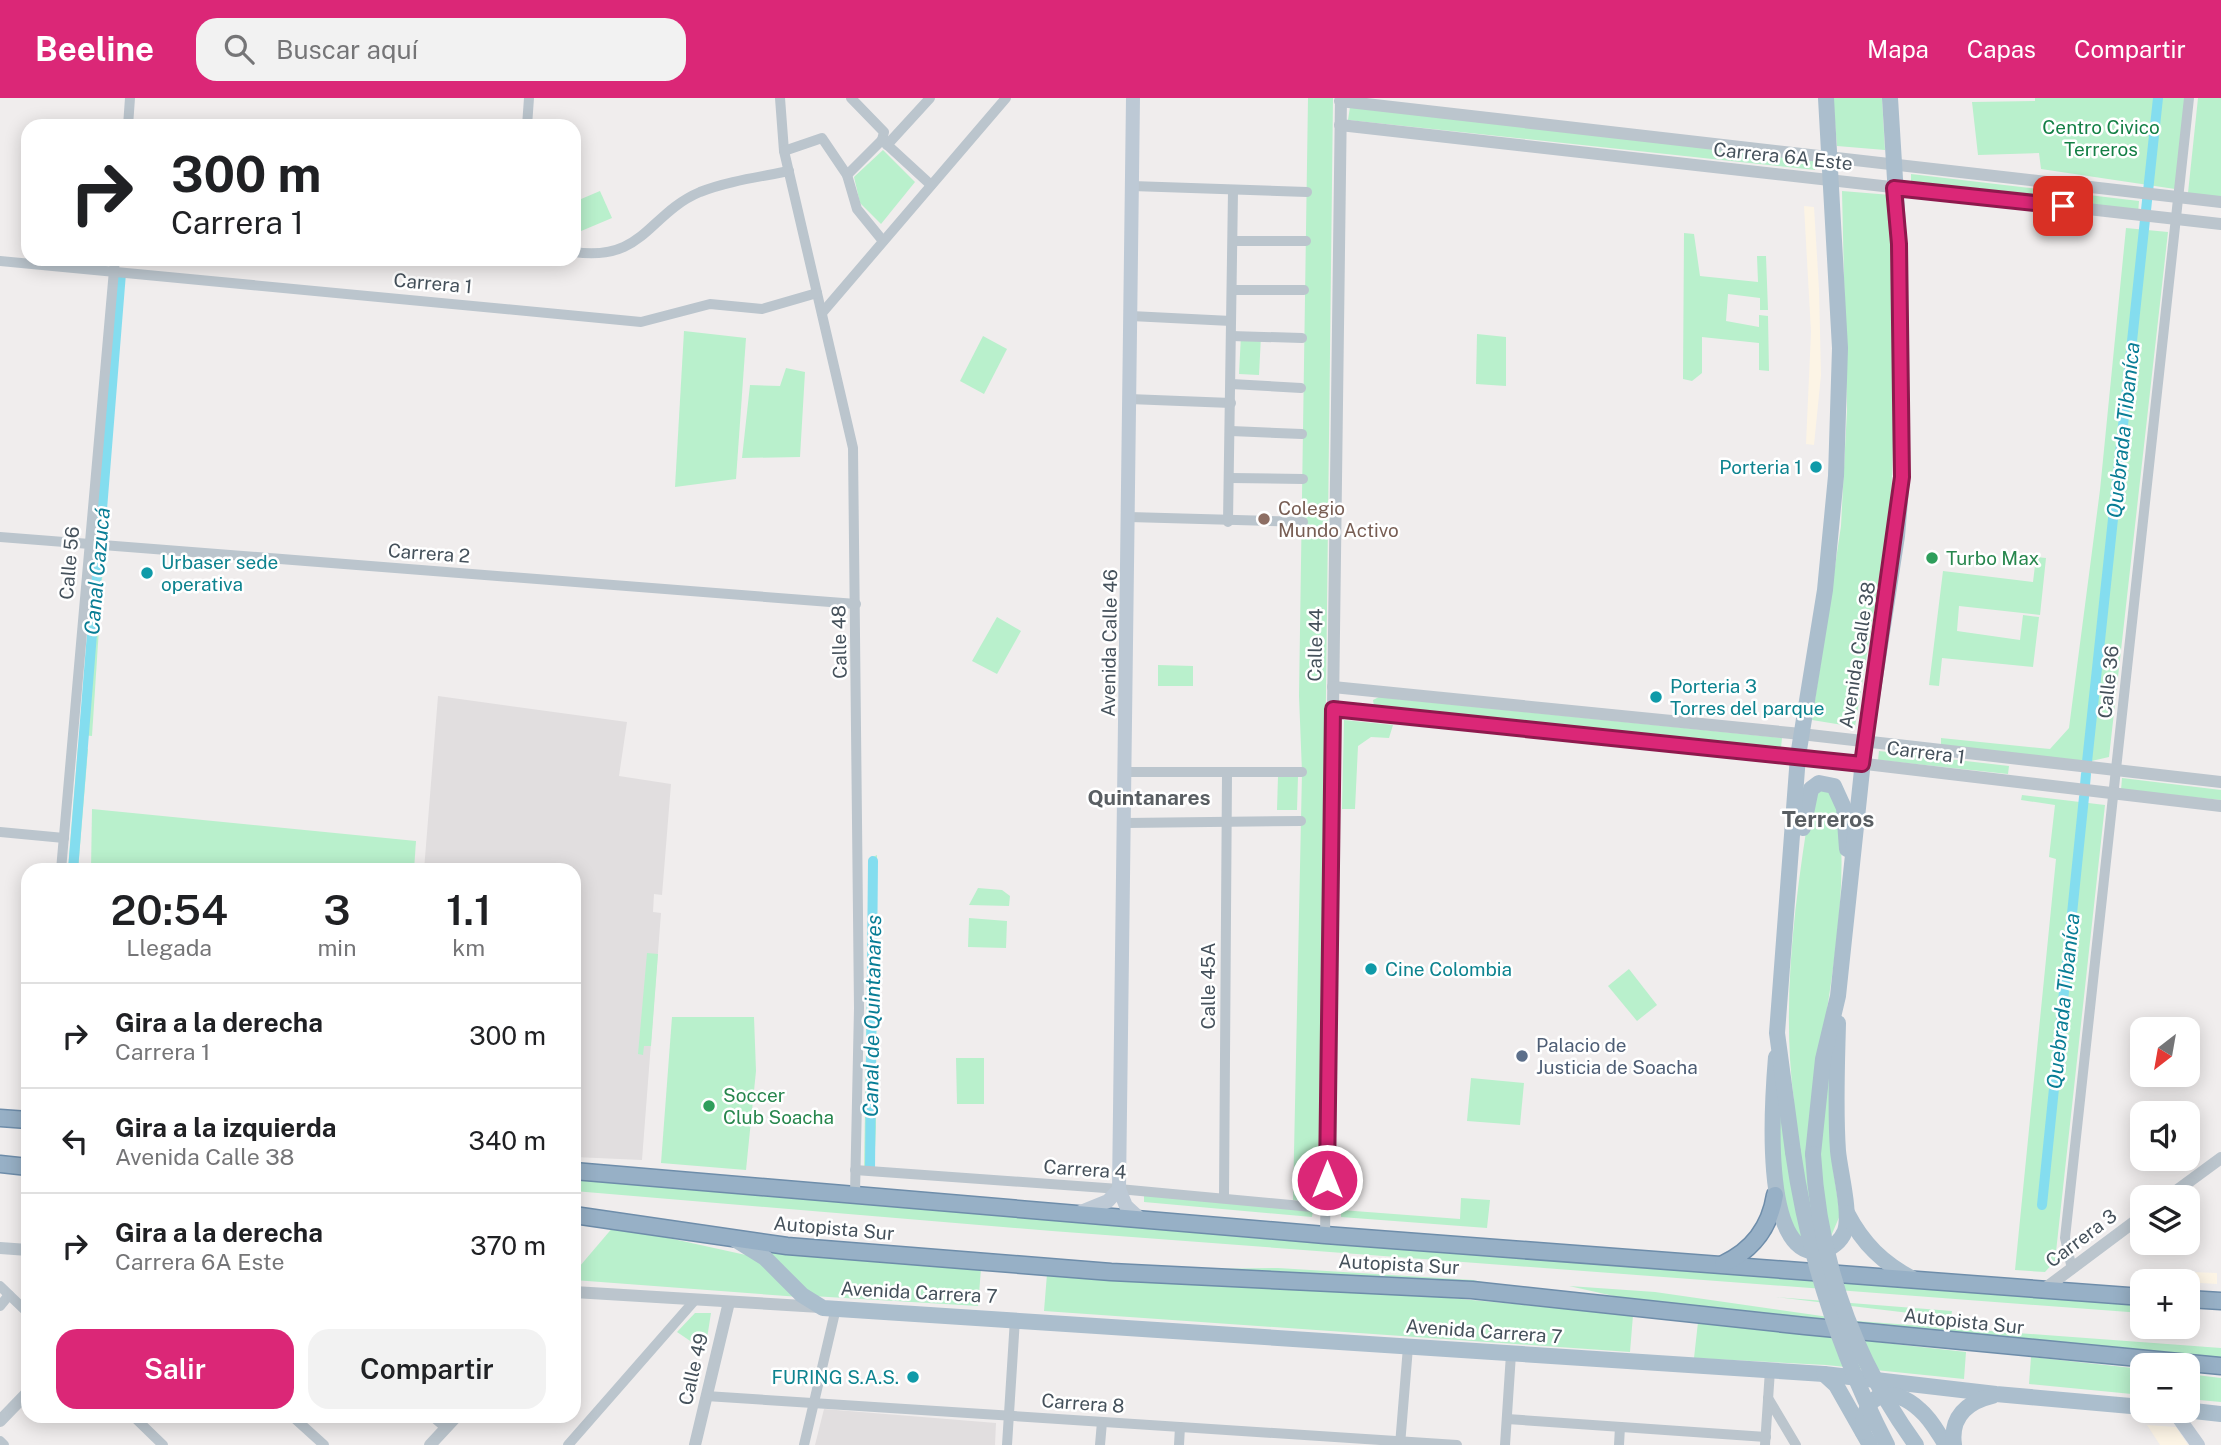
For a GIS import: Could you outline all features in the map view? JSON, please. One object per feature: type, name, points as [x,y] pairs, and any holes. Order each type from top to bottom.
[{"type":"highway","points":[[0,1118],[21,1120]]},
{"type":"highway","points":[[0,1164],[21,1166]]},
{"type":"highway","name":"Autopista Sur","points":[[581,1172],[1325,1235],[2130,1296]]},
{"type":"highway","points":[[1722,1265],[1744,1252],[1761,1233],[1775,1195]]},
{"type":"highway","name":"Autopista Sur","points":[[581,1216],[736,1240],[1111,1272],[1472,1290],[1805,1326],[2221,1366]]},
{"type":"highway","points":[[2200,1300],[2221,1301]]},
{"type":"main road","name":"Avenida Calle 46","points":[[1119,1189],[1126,823],[1133,98]]},
{"type":"main road","points":[[1826,98],[1840,348],[1836,476],[1825,590],[1798,756],[1774,1078],[1775,1195],[1788,1235],[1800,1247],[1812,1251],[1828,1249],[1839,1241],[1846,1227],[1838,1148],[1838,996]]},
{"type":"main road","name":"Avenida Calle 38","points":[[1890,98],[1899,244],[1902,477],[1895,549],[1864,742],[1838,996],[1823,1059],[1813,1154],[1821,1233],[1842,1309],[1874,1381],[1916,1445]]},
{"type":"main road","points":[[1785,920],[1800,852],[1807,798],[1819,783],[1834,786],[1841,795],[1849,890]]},
{"type":"main road","points":[[1777,1033],[1804,1221],[1822,1289],[1845,1355],[1887,1445]]},
{"type":"main road","points":[[1075,1214],[1108,1200],[1119,1189],[1126,1206],[1139,1218]]},
{"type":"main road","points":[[1846,1212],[1858,1234],[1880,1258],[1913,1279]]},
{"type":"main road","name":"Avenida Carrera 7","points":[[736,1240],[765,1258],[802,1295],[830,1308],[1824,1374],[1996,1394],[2130,1405]]},
{"type":"main road","points":[[1824,1374],[1836,1385],[1867,1438]]},
{"type":"main road","points":[[1954,1445],[1953,1434],[1958,1415],[1975,1401],[1996,1394]]},
{"type":"main road","points":[[1867,1438],[1862,1418],[1866,1405],[1877,1397],[1888,1396],[1909,1401],[1920,1409],[1946,1445]]},
{"type":"main road","points":[[2200,1412],[2221,1414]]},
{"type":"main road","points":[[2182,1423],[2198,1445]]},
{"type":"street","points":[[128,119],[130,98]]},
{"type":"street","points":[[528,119],[529,98]]},
{"type":"street","name":"Calle 48","points":[[780,98],[784,151],[853,448],[859,1009],[855,1194]]},
{"type":"street","points":[[851,98],[884,132],[885,142],[931,185]]},
{"type":"street","points":[[847,175],[930,98]]},
{"type":"street","points":[[822,313],[1006,98]]},
{"type":"street","name":"Calle 36","points":[[2072,1269],[2065,1238],[2189,98]]},
{"type":"street","name":"Carrera 6A Este","points":[[1340,100],[2221,202]]},
{"type":"street","name":"Calle 44","points":[[1325,1235],[1340,100]]},
{"type":"street","name":"Carrera 6A Este","points":[[1340,125],[2221,224]]},
{"type":"street","points":[[784,151],[822,138],[847,175],[858,209],[883,241]]},
{"type":"street","points":[[581,252],[610,254],[634,243],[686,200],[701,192],[789,170]]},
{"type":"street","points":[[1132,187],[1307,192]]},
{"type":"street","points":[[1228,522],[1231,478],[1233,191]]},
{"type":"street","points":[[1233,240],[1306,241]]},
{"type":"street","name":"Carrera 1","points":[[0,261],[21,263]]},
{"type":"street","name":"Carrera 1","points":[[51,266],[641,322],[714,304],[762,309],[817,293]]},
{"type":"street","name":"Calle 56","points":[[62,863],[114,266]]},
{"type":"street","points":[[1232,289],[1304,290]]},
{"type":"street","points":[[1131,316],[1231,321]]},
{"type":"street","points":[[1231,336],[1302,338]]},
{"type":"street","points":[[1231,384],[1301,388]]},
{"type":"street","points":[[1129,399],[1231,403]]},
{"type":"street","points":[[1231,431],[1302,434]]},
{"type":"street","points":[[1231,478],[1303,479]]},
{"type":"street","points":[[1129,517],[1228,522],[1303,522]]},
{"type":"street","name":"Carrera 2","points":[[0,537],[856,604]]},
{"type":"street","name":"Carrera 1","points":[[1333,687],[1801,734],[2221,782]]},
{"type":"street","points":[[1371,713],[1366,702],[1373,691]]},
{"type":"street","name":"Carrera 1","points":[[1333,709],[1798,756],[2221,806]]},
{"type":"street","points":[[2016,783],[2014,768],[2028,761]]},
{"type":"street","points":[[2042,786],[2053,781],[2054,774],[2043,763]]},
{"type":"street","points":[[1126,772],[1302,772]]},
{"type":"street","name":"Calle 45A","points":[[1224,1198],[1227,774]]},
{"type":"street","points":[[1126,823],[1301,821]]},
{"type":"street","points":[[0,832],[64,838]]},
{"type":"street","points":[[2184,1185],[2221,1158]]},
{"type":"street","name":"Carrera 4","points":[[855,1170],[1119,1189],[1312,1207]]},
{"type":"street","name":"Carrera 3","points":[[2043,1290],[2130,1225]]},
{"type":"street","points":[[0,1248],[21,1250]]},
{"type":"street","points":[[0,1286],[21,1306]]},
{"type":"street","name":"Avenida Carrera 7","points":[[581,1292],[830,1308]]},
{"type":"street","points":[[0,1306],[9,1295]]},
{"type":"street","points":[[568,1445],[695,1300]]},
{"type":"street","name":"Calle 49","points":[[695,1445],[729,1302]]},
{"type":"street","points":[[804,1445],[830,1308]]},
{"type":"street","points":[[1007,1445],[1015,1319]]},
{"type":"street","points":[[1400,1443],[1408,1348]]},
{"type":"street","points":[[1505,1445],[1511,1354]]},
{"type":"street","points":[[1507,1419],[1765,1441],[1770,1370]]},
{"type":"street","name":"Carrera 8","points":[[706,1396],[1254,1432],[1327,1441],[1457,1445]]},
{"type":"street","points":[[1768,1398],[1796,1445]]},
{"type":"street","points":[[0,1421],[21,1399]]},
{"type":"street","points":[[1100,1445],[1102,1422]]},
{"type":"street","points":[[140,1423],[163,1445]]},
{"type":"street","points":[[440,1423],[446,1428]]},
{"type":"street","points":[[430,1445],[451,1423]]},
{"type":"street","points":[[301,1424],[324,1445]]},
{"type":"street","points":[[1179,1445],[1180,1427]]},
{"type":"street","points":[[1619,1445],[1620,1427]]},
{"type":"street","points":[[1253,1445],[1254,1432]]},
{"type":"street","points":[[0,1441],[4,1445]]},
{"type":"shaded area","points":[[1804,206],[1814,207],[1819,289],[1821,375],[1814,445],[1806,444],[1811,332]]},
{"type":"shaded area","points":[[438,696],[627,722],[619,776],[671,784],[662,895],[654,894],[653,912],[661,913],[642,1160],[581,1157],[581,863],[425,863]]},
{"type":"shaded area","points":[[2200,1272],[2217,1273],[2217,1284],[2200,1283]]},
{"type":"shaded area","points":[[824,1409],[996,1423],[995,1445],[815,1445]]},
{"type":"shaded area","points":[[2147,1425],[2176,1427],[2188,1445],[2160,1445]]},
{"type":"green space","points":[[1308,98],[1333,98],[1320,1203],[1293,1200],[1302,772],[1299,696]]},
{"type":"green space","points":[[1833,98],[1882,98],[1885,150],[1837,146]]},
{"type":"green space","name":"Centro Civico Terreros","points":[[2035,98],[2185,98],[2175,189],[2041,169],[2039,153],[1978,155],[1972,102],[2035,101]]},
{"type":"green space","points":[[2198,98],[2221,98],[2221,197],[2188,193]]},
{"type":"green space","points":[[1350,107],[1814,159],[1815,170],[1348,120]]},
{"type":"green space","points":[[883,150],[915,182],[881,224],[860,203],[854,177]]},
{"type":"green space","points":[[1911,174],[2139,201],[2138,214],[1911,184]]},
{"type":"green space","points":[[600,191],[612,218],[581,231],[581,199]]},
{"type":"green space","points":[[1842,191],[1891,195],[1891,507],[1855,727],[1812,720],[1841,526],[1847,410]]},
{"type":"green space","points":[[2126,228],[2168,232],[2109,757],[2087,762],[1941,745],[1941,738],[2050,749],[2069,728],[2100,490]]},
{"type":"green space","points":[[1684,233],[1694,234],[1700,276],[1758,282],[1757,256],[1766,256],[1768,310],[1760,310],[1760,298],[1728,294],[1726,321],[1759,327],[1759,315],[1768,316],[1769,371],[1759,370],[1759,343],[1702,337],[1702,373],[1692,381],[1683,379]]},
{"type":"green space","points":[[684,331],[746,338],[736,479],[675,487]]},
{"type":"green space","points":[[1477,334],[1506,337],[1506,386],[1476,384]]},
{"type":"green space","points":[[1241,335],[1261,336],[1259,375],[1239,374]]},
{"type":"green space","points":[[983,336],[1007,349],[984,394],[960,381]]},
{"type":"green space","points":[[786,368],[805,372],[800,457],[742,458],[750,385],[780,386]]},
{"type":"green space","points":[[93,549],[104,551],[92,736],[81,735]]},
{"type":"green space","points":[[2036,557],[2046,558],[2040,615],[1959,606],[1957,631],[2020,640],[2023,615],[2039,617],[2033,667],[1942,658],[1939,686],[1929,685],[1943,571],[2033,582]]},
{"type":"green space","points":[[997,617],[1021,631],[997,674],[972,661]]},
{"type":"green space","points":[[1158,665],[1193,666],[1193,686],[1158,686]]},
{"type":"green space","points":[[1379,697],[1782,738],[1781,748],[1374,706],[1373,700]]},
{"type":"green space","points":[[1344,720],[1393,725],[1389,738],[1371,737],[1358,746],[1355,809],[1342,809]]},
{"type":"green space","points":[[78,747],[88,749],[79,863],[69,863]]},
{"type":"green space","points":[[1879,751],[2009,766],[2008,774],[1878,760]]},
{"type":"green space","points":[[1278,776],[1298,776],[1297,810],[1277,810]]},
{"type":"green space","points":[[2122,778],[2221,790],[2221,800],[2121,790]]},
{"type":"green space","points":[[1823,789],[1832,791],[1839,822],[1842,858],[1836,943],[1812,1100],[1831,1058],[1831,1155],[1840,1215],[1829,1241],[1803,1240],[1785,1206],[1779,1165],[1780,1083],[1794,1101],[1790,1064],[1789,988],[1795,913],[1811,800]]},
{"type":"green space","points":[[2022,795],[2105,805],[2055,1261],[2045,1272],[2015,1270],[2056,859],[2049,857],[2055,805],[2021,800]]},
{"type":"green space","points":[[92,809],[416,841],[414,863],[91,863]]},
{"type":"green space","points":[[877,855],[876,1127],[874,1171],[864,1171],[869,859]]},
{"type":"green space","points":[[978,888],[1002,890],[1010,896],[1009,906],[969,905]]},
{"type":"green space","points":[[969,918],[1007,921],[1006,948],[968,947]]},
{"type":"green space","points":[[647,953],[658,954],[651,1046],[644,1046],[643,1055],[638,1054]]},
{"type":"green space","points":[[1629,969],[1657,1005],[1637,1021],[1608,986]]},
{"type":"green space","name":"Soccer Club Soacha","points":[[672,1017],[754,1017],[756,1071],[746,1170],[661,1163]]},
{"type":"green space","points":[[956,1058],[984,1058],[984,1104],[957,1104]]},
{"type":"green space","points":[[1471,1078],[1524,1083],[1520,1125],[1467,1121]]},
{"type":"green space","points":[[581,1180],[1955,1291],[2130,1302],[2130,1312],[1052,1231],[581,1192]]},
{"type":"green space","points":[[1144,1195],[1313,1210],[1312,1217],[1144,1202]]},
{"type":"green space","points":[[1461,1198],[1490,1200],[1487,1228],[1341,1217],[1341,1210],[1460,1219]]},
{"type":"green space","points":[[614,1226],[755,1257],[800,1297],[581,1281],[581,1265]]},
{"type":"green space","points":[[766,1251],[981,1269],[978,1306],[812,1296]]},
{"type":"green space","points":[[1278,1268],[1473,1280],[1507,1287],[1207,1269]]},
{"type":"green space","points":[[1047,1274],[1395,1293],[1633,1315],[1630,1352],[1044,1311]]},
{"type":"green space","points":[[1569,1286],[1655,1292],[1857,1321],[2221,1348],[2221,1362],[2200,1360],[2200,1353],[2133,1353],[1645,1303]]},
{"type":"green space","points":[[1776,1297],[1952,1311],[1951,1318]]},
{"type":"green space","points":[[695,1313],[711,1313],[705,1351],[677,1332]]},
{"type":"green space","points":[[1698,1322],[1966,1352],[1964,1379],[1826,1365],[1694,1358]]},
{"type":"green space","points":[[2031,1357],[2130,1368],[2130,1394],[2029,1384]]},
{"type":"green space","points":[[2200,1375],[2221,1378],[2221,1402],[2200,1400]]},
{"type":"waterway","name":"Quebrada Tibaníca","points":[[2087,762],[2158,98]]},
{"type":"waterway","name":"Canal Cazucá","points":[[74,863],[121,273]]},
{"type":"waterway","name":"Quebrada Tibaníca","points":[[2085,785],[2086,774]]},
{"type":"waterway","name":"Quebrada Tibaníca","points":[[2042,1205],[2084,797]]},
{"type":"waterway","name":"Canal de Quintanares","points":[[870,1171],[873,861]]},
{"type":"place","name":"Porteria 1","points":[[1816,467]]},
{"type":"place","name":"Colegio Mundo Activo","points":[[1264,519]]},
{"type":"place","name":"Turbo Max","points":[[1932,558]]},
{"type":"place","name":"Urbaser sede operativa","points":[[147,573]]},
{"type":"place","name":"Porteria 3 Torres del parque","points":[[1656,697]]},
{"type":"place","name":"Cine Colombia","points":[[1371,969]]},
{"type":"place","name":"Palacio de Justicia de Soacha","points":[[1522,1056]]},
{"type":"place","name":"Soccer Club Soacha","points":[[709,1106]]},
{"type":"place","name":"FURING S.A.S.","points":[[913,1377]]},
{"type":"district","name":"Quintanares","points":[[1149,797]]},
{"type":"district","name":"Terreros","points":[[1828,818]]},
{"type":"route","points":[[1327,1180],[1333,709],[1862,764],[1896,536],[1902,477],[1899,244],[1894,188],[2063,206]]}]
